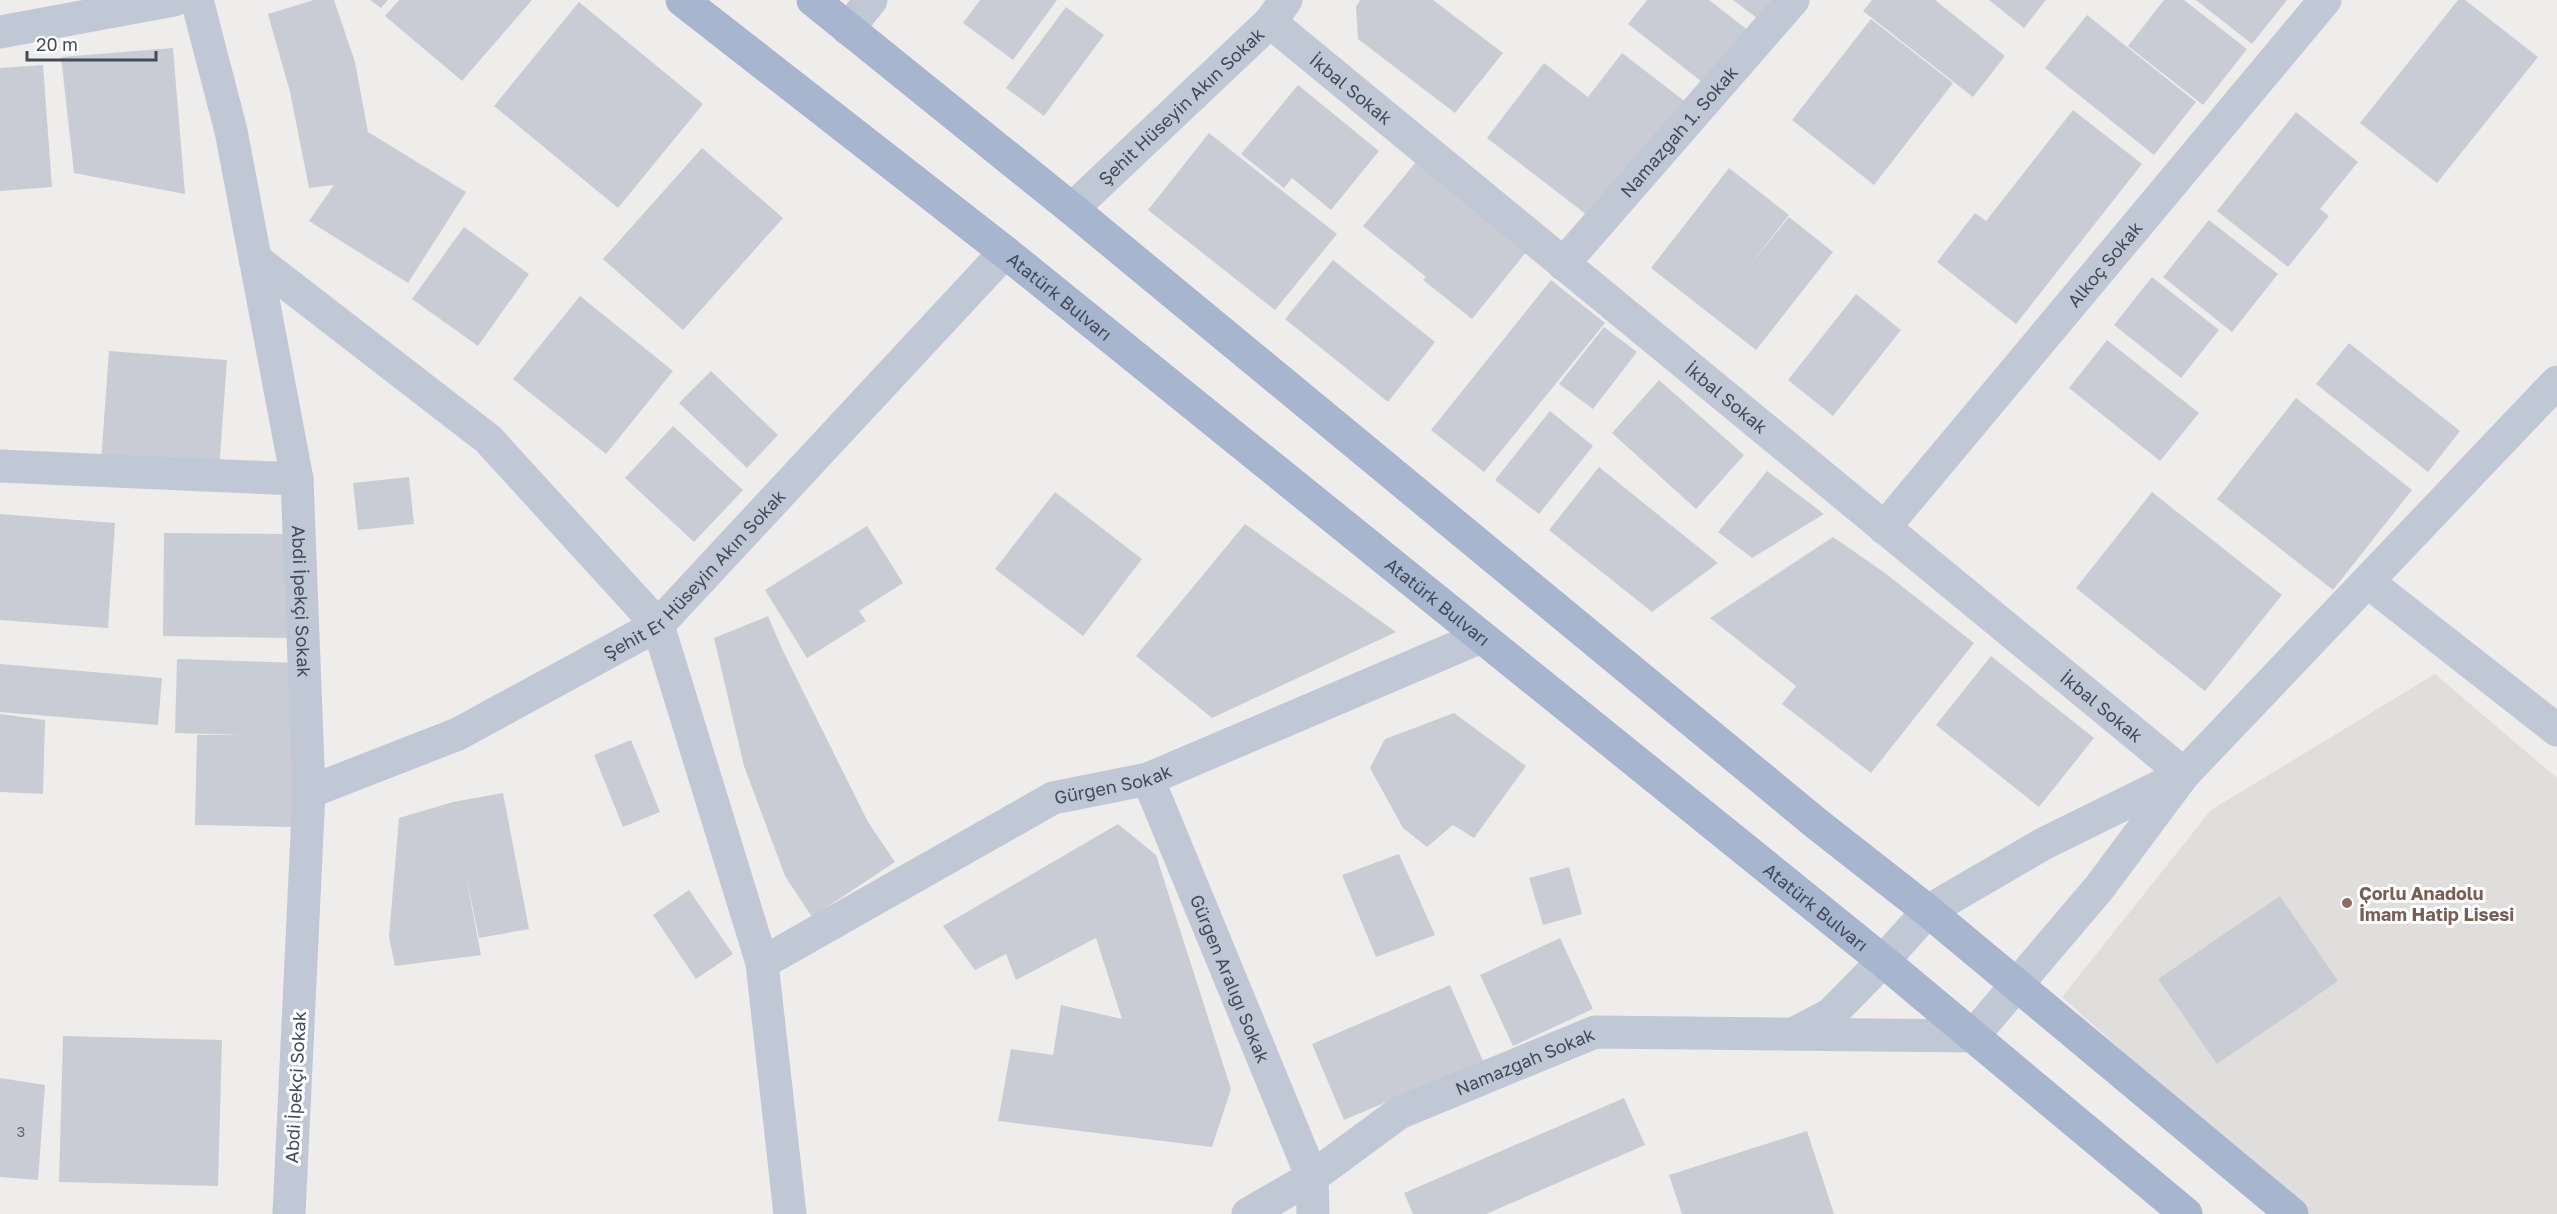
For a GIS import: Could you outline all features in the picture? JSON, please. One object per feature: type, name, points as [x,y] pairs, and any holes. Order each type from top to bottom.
[{"type":"main road","name":"Atatürk Bulvarı","points":[[682,0],[1005,252],[1883,961],[2186,1214]]},
{"type":"main road","points":[[813,0],[1072,209],[1807,816],[1928,911],[2292,1214]]},
{"type":"street","points":[[0,32],[174,0]]},
{"type":"street","name":"Abdi İpekçi Sokak","points":[[197,0],[231,131],[297,479],[309,792],[289,1214]]},
{"type":"street","points":[[848,29],[871,0]]},
{"type":"street","name":"Namazgah 1. Sokak","points":[[1563,264],[1794,0]]},
{"type":"street","name":"Alkoç Sokak","points":[[1884,528],[2325,0]]},
{"type":"street","name":"İkbal Sokak","points":[[1278,11],[1563,264],[2184,774]]},
{"type":"street","name":"Şehit Hüseyin Akın Sokak","points":[[1072,209],[1278,11]]},
{"type":"street","name":"Şehit Er Hüseyin Akın Sokak","points":[[309,792],[458,734],[658,625],[1005,252]]},
{"type":"street","points":[[255,259],[488,439],[658,625],[762,963],[790,1214]]},
{"type":"street","points":[[1794,1034],[1973,1036],[2099,888],[2184,774],[2557,382]]},
{"type":"street","points":[[0,466],[297,479]]},
{"type":"street","points":[[2368,582],[2557,730]]},
{"type":"street","name":"Gürgen Sokak","points":[[762,963],[1053,798],[1148,779],[1480,637]]},
{"type":"street","name":"Namazgah Sokak","points":[[1248,1214],[1312,1178],[1399,1113],[1595,1032],[1794,1034],[1831,1014],[1928,911],[2043,844],[2184,774]]},
{"type":"street","name":"Gürgen Aralığı Sokak","points":[[1148,779],[1312,1178]]},
{"type":"street","points":[[1312,1178],[1313,1214]]},
{"type":"shaded area","name":"Çorlu Anadolu İmam Hatip Lisesi","points":[[2435,674],[2557,778],[2557,1214],[2304,1214],[2062,997],[2211,810]]},
{"type":"building","points":[[314,0],[334,0],[355,62],[368,132],[466,192],[408,283],[309,221],[334,185],[309,188],[290,92],[268,14]]},
{"type":"building","points":[[370,0],[388,0],[381,8]]},
{"type":"building","points":[[399,0],[532,0],[462,81],[385,16]]},
{"type":"building","points":[[980,0],[1057,0],[1013,60],[963,23]]},
{"type":"building","points":[[1360,0],[1433,0],[1503,53],[1455,113],[1358,39],[1356,7]]},
{"type":"building","points":[[1647,0],[1709,0],[1749,31],[1706,85],[1628,24]]},
{"type":"building","points":[[1733,0],[1773,0],[1758,19]]},
{"type":"building","points":[[1872,0],[1935,0],[2005,56],[1973,97],[1863,11]]},
{"type":"building","points":[[1989,0],[2046,0],[2024,28]]},
{"type":"building","points":[[2164,0],[2184,0],[2247,49],[2203,105],[2128,46]]},
{"type":"building","points":[[2196,0],[2287,0],[2252,44]]},
{"type":"building","points":[[2458,0],[2465,0],[2538,57],[2437,183],[2360,123]]},
{"type":"building","points":[[579,2],[703,104],[618,208],[494,106]]},
{"type":"building","points":[[1066,7],[1104,35],[1044,116],[1006,88]]},
{"type":"building","points":[[2087,15],[2196,102],[2154,155],[2045,68]]},
{"type":"building","points":[[1871,19],[1953,83],[1874,185],[1792,120]]},
{"type":"building","points":[[173,48],[185,194],[74,173],[61,57]]},
{"type":"building","points":[[1622,53],[1687,103],[1596,222],[1487,138],[1544,63],[1588,97]]},
{"type":"building","points":[[43,65],[52,187],[0,191],[0,68]]},
{"type":"building","points":[[1298,85],[1379,151],[1331,210],[1292,178],[1284,188],[1241,154]]},
{"type":"building","points":[[2073,110],[2142,164],[2016,324],[1937,262],[1975,213],[1986,221]]},
{"type":"building","points":[[2296,112],[2358,162],[2320,209],[2329,216],[2288,267],[2217,211]]},
{"type":"building","points":[[1209,133],[1337,234],[1275,310],[1148,210]]},
{"type":"building","points":[[702,148],[783,218],[683,330],[603,259]]},
{"type":"building","points":[[1416,162],[1527,251],[1472,319],[1423,280],[1426,277],[1363,226]]},
{"type":"building","points":[[1729,168],[1789,215],[1750,265],[1789,217],[1833,252],[1756,350],[1651,268]]},
{"type":"building","points":[[2209,220],[2278,274],[2232,332],[2163,277]]},
{"type":"building","points":[[464,227],[529,274],[478,346],[412,299]]},
{"type":"building","points":[[1333,260],[1435,342],[1388,402],[1285,319]]},
{"type":"building","points":[[2152,277],[2219,330],[2181,378],[2114,325]]},
{"type":"building","points":[[1551,280],[1605,323],[1484,472],[1431,430]]},
{"type":"building","points":[[1856,294],[1901,330],[1833,416],[1788,380]]},
{"type":"building","points":[[580,296],[673,371],[606,454],[513,379]]},
{"type":"building","points":[[1604,327],[1637,352],[1593,409],[1559,384]]},
{"type":"building","points":[[2107,340],[2199,413],[2160,461],[2069,388]]},
{"type":"building","points":[[2349,343],[2460,431],[2428,472],[2316,384]]},
{"type":"building","points":[[109,351],[227,360],[219,471],[101,461]]},
{"type":"building","points":[[711,371],[778,435],[747,468],[679,403]]},
{"type":"building","points":[[1659,380],[1744,455],[1696,509],[1612,433]]},
{"type":"building","points":[[2296,398],[2412,490],[2333,590],[2217,499]]},
{"type":"building","points":[[1550,411],[1593,446],[1539,514],[1495,480]]},
{"type":"building","points":[[673,426],[743,490],[694,542],[625,478]]},
{"type":"building","points":[[1599,467],[1718,563],[1652,612],[1549,530]]},
{"type":"building","points":[[1767,471],[1824,514],[1752,558],[1718,532]]},
{"type":"building","points":[[409,477],[414,524],[358,530],[353,483]]},
{"type":"building","points":[[1055,492],[1142,559],[1083,636],[995,569]]},
{"type":"building","points":[[2152,492],[2282,595],[2205,691],[2076,588]]},
{"type":"building","points":[[0,514],[115,523],[108,628],[0,620]]},
{"type":"building","points":[[1245,524],[1396,632],[1212,718],[1136,656]]},
{"type":"building","points":[[867,526],[903,583],[859,611],[866,621],[807,658],[765,590]]},
{"type":"building","points":[[164,533],[290,534],[289,638],[163,636]]},
{"type":"building","points":[[1833,537],[1885,573],[1974,643],[1871,773],[1782,704],[1796,686],[1710,618]]},
{"type":"building","points":[[768,616],[868,822],[895,862],[812,917],[785,876],[744,766],[714,638]]},
{"type":"building","points":[[1991,656],[2094,738],[2039,807],[1936,725]]},
{"type":"building","points":[[177,659],[301,663],[297,827],[195,825],[197,735],[242,735],[175,733]]},
{"type":"building","points":[[0,664],[162,678],[158,725],[0,712]]},
{"type":"building","points":[[1454,713],[1526,766],[1474,838],[1453,825],[1427,847],[1403,828],[1370,768],[1385,739]]},
{"type":"building","points":[[0,714],[45,720],[43,794],[0,792]]},
{"type":"building","points":[[631,740],[660,812],[623,827],[594,755]]},
{"type":"building","points":[[503,793],[529,929],[479,938],[465,871],[481,955],[395,966],[389,937],[399,818],[453,802]]},
{"type":"building","points":[[1118,824],[1156,855],[1231,1089],[1212,1147],[998,1121],[1011,1049],[1053,1055],[1061,1005],[1122,1019],[1096,938],[1016,980],[1006,954],[975,970],[943,926]]},
{"type":"building","points":[[1399,854],[1435,935],[1376,957],[1342,875]]},
{"type":"building","points":[[1569,867],[1582,914],[1543,925],[1529,878]]},
{"type":"building","points":[[689,890],[733,954],[696,979],[653,915]]},
{"type":"building","points":[[2280,896],[2338,981],[2217,1064],[2158,979]]},
{"type":"building","points":[[1560,938],[1593,1009],[1513,1046],[1480,975]]},
{"type":"building","points":[[1450,985],[1483,1061],[1344,1120],[1312,1044]]},
{"type":"building","points":[[63,1036],[222,1040],[218,1186],[59,1182]]},
{"type":"building","points":[[0,1078],[45,1085],[38,1180],[0,1177]]},
{"type":"building","points":[[1624,1098],[1645,1145],[1486,1214],[1413,1214],[1404,1193]]},
{"type":"building","points":[[1807,1131],[1834,1214],[1682,1214],[1669,1175]]},
{"type":"place","name":"Çorlu Anadolu İmam Hatip Lisesi","points":[[2347,903]]}]
